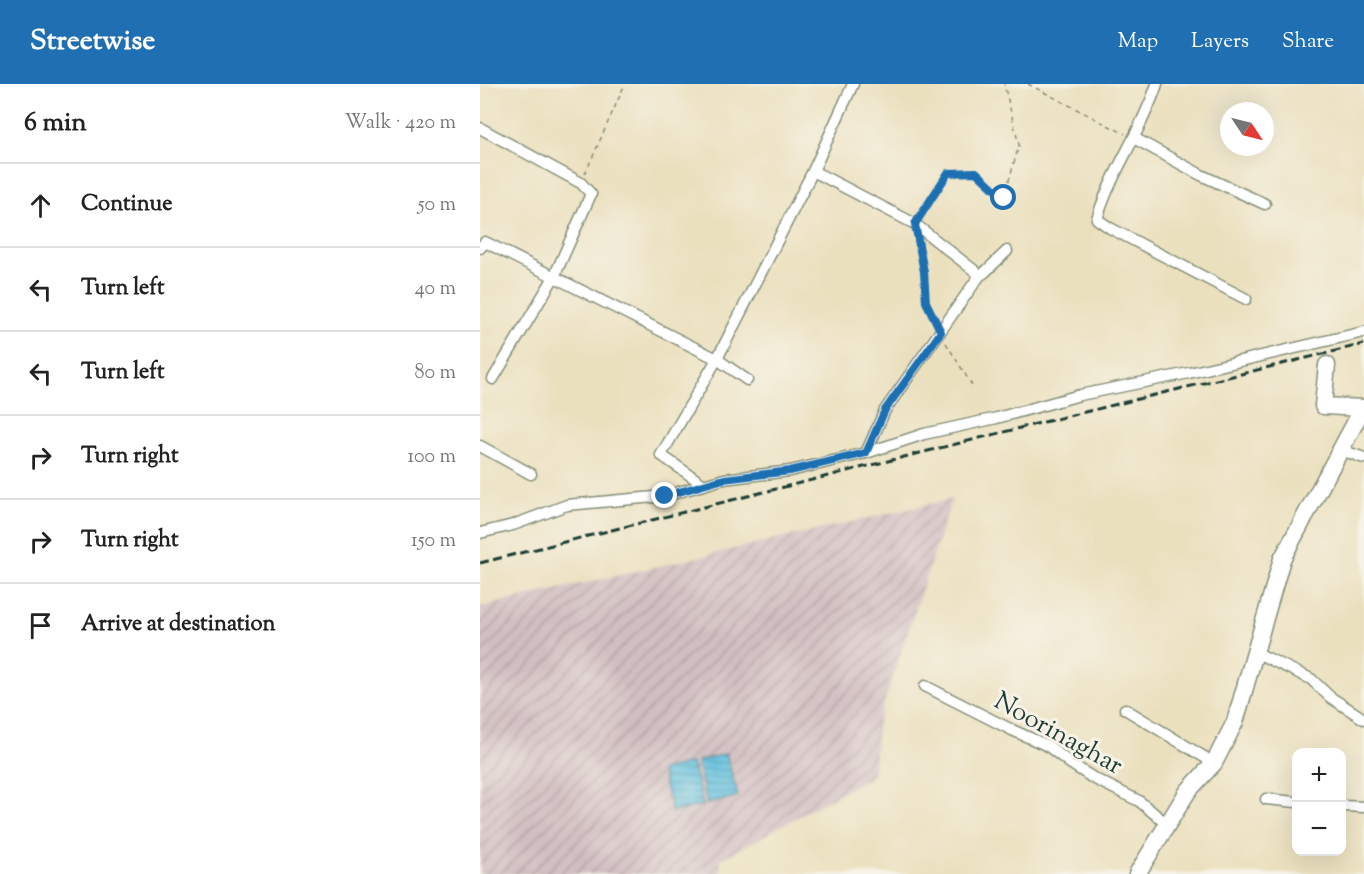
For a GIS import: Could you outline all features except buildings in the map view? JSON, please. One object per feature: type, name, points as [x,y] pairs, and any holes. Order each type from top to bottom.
[{"type":"street","points":[[704,485],[661,455],[717,359],[813,171],[853,84]]},
{"type":"street","points":[[1157,84],[1152,102],[1104,197],[1097,219],[1246,299]]},
{"type":"street","points":[[480,128],[581,183],[591,194],[554,277],[493,379]]},
{"type":"street","points":[[1134,138],[1201,175],[1265,204]]},
{"type":"street","points":[[813,171],[915,224],[980,275]]},
{"type":"street","points":[[480,248],[484,242],[717,359],[747,380]]},
{"type":"street","points":[[866,453],[885,410],[980,275],[1007,251]]},
{"type":"street","points":[[480,533],[513,525],[567,505],[665,496],[724,479],[790,471],[866,453],[924,434],[997,418],[1080,395],[1189,373],[1364,332]]},
{"type":"street","points":[[1137,874],[1188,791],[1214,763],[1234,722],[1282,559],[1363,408],[1323,406],[1326,365]]},
{"type":"street","points":[[480,446],[531,474]]},
{"type":"street","points":[[1341,450],[1364,458]]},
{"type":"street","points":[[1255,652],[1311,679],[1330,697],[1364,719]]},
{"type":"street","name":"Noorinaghar","points":[[926,686],[1048,746],[1093,778],[1139,801],[1167,824]]},
{"type":"street","points":[[1125,709],[1214,763]]},
{"type":"street","points":[[1266,799],[1292,802]]},
{"type":"street","points":[[1346,806],[1364,807]]},
{"type":"path","points":[[581,183],[625,84]]},
{"type":"path","points":[[973,387],[948,347],[926,302],[924,272],[915,224],[948,173],[976,172],[1004,198],[1019,145],[1004,84]]},
{"type":"path","points":[[1028,84],[1134,138]]},
{"type":"shaded area","points":[[952,499],[878,721],[873,775],[720,860],[722,874],[480,874],[480,607]]},
{"type":"water","points":[[726,754],[738,796],[707,804],[697,761]]},
{"type":"water","points":[[692,763],[703,805],[672,812],[661,770]]},
{"type":"railway","points":[[480,563],[1364,344]]},
{"type":"route","points":[[665,496],[724,479],[790,471],[866,453],[885,410],[941,332],[926,302],[924,272],[915,224],[948,173],[976,172],[1004,198]]}]
